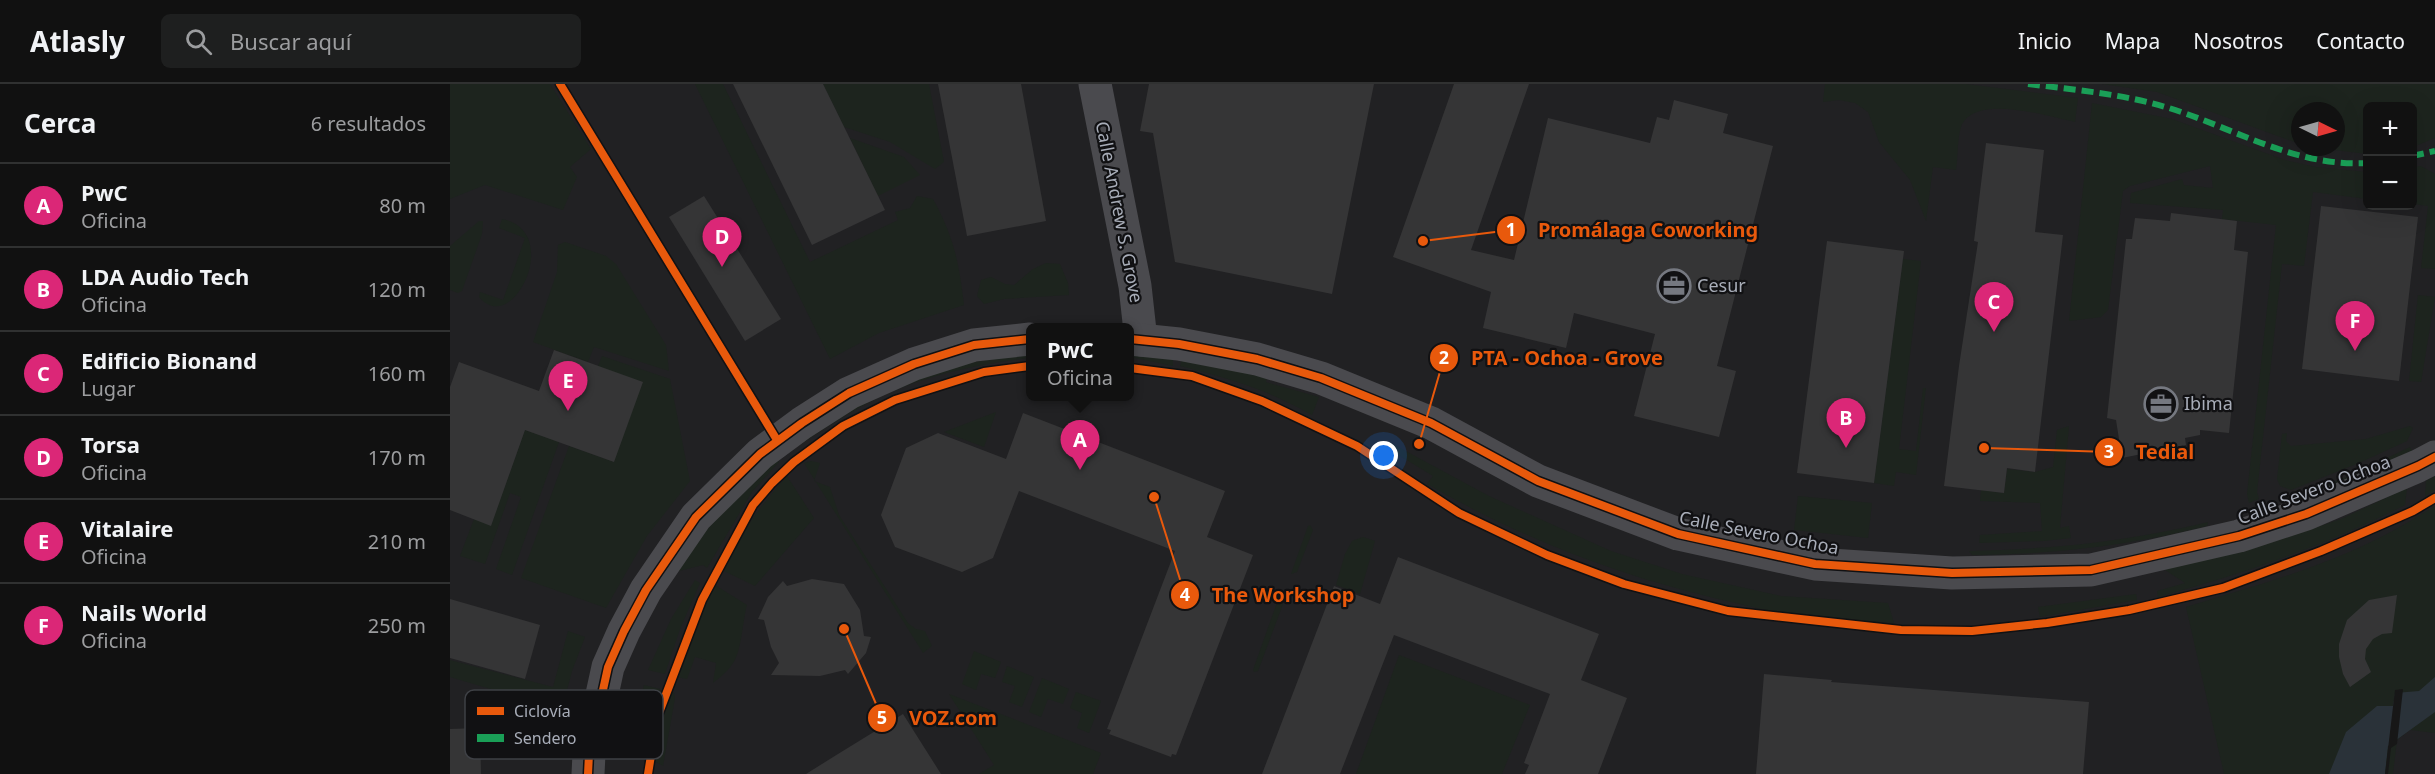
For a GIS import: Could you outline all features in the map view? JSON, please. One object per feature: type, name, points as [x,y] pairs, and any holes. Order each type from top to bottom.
[{"type":"street","name":"Calle Andrew S. Grove","points":[[1095,84],[1135,286],[1135,339]]},
{"type":"street","points":[[603,690],[608,667],[646,590],[696,517],[760,454],[802,423],[849,393],[914,364],[974,345],[1026,339]]},
{"type":"street","name":"Calle Severo Ochoa","points":[[1135,339],[1179,344],[1257,359],[1321,378],[1431,423],[1538,481],[1678,534],[1815,564],[1952,573],[2091,570],[2239,536],[2295,517],[2435,457]]},
{"type":"street","points":[[588,774],[589,759]]},
{"type":"shaded area","points":[[450,84],[2435,84],[2435,774],[450,774]]},
{"type":"shaded area","points":[[450,84],[550,84],[591,149],[570,167],[577,177],[563,210],[485,185],[450,199]]},
{"type":"shaded area","points":[[695,84],[723,84],[810,262],[898,220],[895,212],[910,208],[917,196],[933,199],[946,226],[954,251],[964,305],[879,333],[830,359]]},
{"type":"shaded area","points":[[823,84],[929,84],[944,162],[935,169],[890,142],[844,127]]},
{"type":"shaded area","points":[[1825,84],[1966,84],[2078,98],[2075,122],[2031,112],[1996,109],[1981,111],[1969,117],[1961,127],[1956,170],[1933,167],[1926,221],[1910,180],[1879,142],[1868,112],[1855,103],[1839,100],[1823,102]]},
{"type":"shaded area","points":[[2102,84],[2435,84],[2435,138],[2417,145],[2417,102],[2363,102],[2363,154],[2345,151],[2345,102],[2291,102],[2291,141],[2157,92]]},
{"type":"shaded area","points":[[2092,103],[2172,119],[2285,160],[2316,167],[2363,172],[2363,198],[2313,192],[2304,266],[2282,264],[2257,492],[2259,499],[2249,503],[2247,494],[2276,225],[2222,219],[2223,210],[2130,203],[2131,193],[2182,179],[2184,185],[2213,188],[2210,166],[2130,186],[2123,191],[2108,310],[2101,317],[2069,321]]},
{"type":"shaded area","points":[[850,138],[904,157],[920,175],[878,196]]},
{"type":"shaded area","points":[[2417,166],[2421,166],[2435,174],[2435,269],[2421,268],[2428,206],[2417,205]]},
{"type":"shaded area","points":[[502,219],[520,227],[529,242],[531,260],[518,294],[506,304],[492,306],[479,297],[480,292],[503,300],[525,238],[499,228]]},
{"type":"shaded area","points":[[479,221],[483,221],[482,234],[462,291],[458,293],[450,290],[450,246]]},
{"type":"shaded area","points":[[565,242],[606,256],[616,264],[666,345],[669,371],[594,347],[588,362],[533,342],[557,272],[558,245]]},
{"type":"shaded area","points":[[1903,259],[1921,261],[1899,449],[1916,451],[1923,388],[1926,388],[1916,475],[1896,472],[1894,486],[1874,483]]},
{"type":"shaded area","points":[[1046,263],[1060,264],[1068,283],[1069,295],[1004,299],[984,304],[977,296],[981,280],[991,277],[1005,284],[1014,285],[1033,269]]},
{"type":"shaded area","points":[[2418,295],[2435,297],[2421,382],[2409,381]]},
{"type":"shaded area","points":[[1134,352],[1173,356],[1173,366],[1134,358]]},
{"type":"shaded area","points":[[1026,354],[1026,359],[967,368],[905,386],[857,409],[795,448],[832,419],[901,384],[961,364]]},
{"type":"shaded area","points":[[602,356],[670,379],[690,481],[647,536],[606,608],[521,578],[569,446],[614,462],[598,366]]},
{"type":"shaded area","points":[[1182,359],[1267,376],[1266,382],[1319,397],[1312,415],[1279,398],[1248,386],[1180,366]]},
{"type":"shaded area","points":[[996,412],[984,447],[944,432]]},
{"type":"shaded area","points":[[2069,426],[2060,528],[2069,526],[2071,538],[1979,543],[1980,535],[2042,531],[2040,503],[1980,501],[1981,490],[2004,493],[2007,469],[2035,472],[2053,467],[2057,430]]},
{"type":"shaded area","points":[[2410,426],[2413,428],[2407,441],[2291,490],[2280,486],[2277,479],[2282,434],[2287,433],[2286,441],[2291,446],[2366,439]]},
{"type":"shaded area","points":[[525,430],[559,442],[512,575],[496,569],[521,497],[510,493],[485,564],[460,556],[474,519],[491,525]]},
{"type":"shaded area","points":[[1389,442],[1489,496],[1611,551],[1682,574],[1781,596],[1888,603],[1894,623],[1809,617],[1772,611],[1676,588],[1566,552],[1461,503],[1427,484],[1433,476],[1387,448]]},
{"type":"shaded area","points":[[2410,447],[2412,451],[2292,502],[2286,501],[2349,476]]},
{"type":"shaded area","points":[[776,457],[779,462],[752,492],[707,568],[703,565],[675,572],[698,539]]},
{"type":"shaded area","points":[[811,461],[820,463],[814,480],[804,463]]},
{"type":"shaded area","points":[[787,476],[814,518],[755,586],[724,571],[751,521]]},
{"type":"shaded area","points":[[2435,476],[2435,490],[2425,496],[2426,481]]},
{"type":"shaded area","points":[[816,482],[830,487],[839,515],[908,623],[916,629],[925,631],[932,646],[923,653]]},
{"type":"shaded area","points":[[2407,488],[2405,505],[2345,533],[2221,579],[2158,597],[2157,591],[2185,583],[2162,568],[2279,540],[2341,519]]},
{"type":"shaded area","points":[[1798,496],[1872,503],[1868,538],[1794,530]]},
{"type":"shaded area","points":[[2435,506],[2435,733],[2410,730],[2397,740],[2393,774],[2224,774],[2186,607],[2335,558],[2390,533]]},
{"type":"shaded area","points":[[2208,522],[2207,526],[2179,533],[2094,547],[2009,554],[1972,555],[1969,551],[2089,543],[2148,535]]},
{"type":"shaded area","points":[[1310,525],[1313,530],[1297,572],[1291,574],[1308,526]]},
{"type":"shaded area","points":[[1363,537],[1375,541],[1360,594],[1336,585],[1345,554],[1352,541]]},
{"type":"shaded area","points":[[695,580],[700,583],[680,629],[665,674],[648,670],[671,619]]},
{"type":"shaded area","points":[[715,585],[747,605],[740,646],[735,660],[727,671],[713,683],[716,663],[695,657],[687,679],[677,677],[699,618]]},
{"type":"shaded area","points":[[1284,592],[1286,596],[1258,671],[1254,672],[1280,594]]},
{"type":"shaded area","points":[[2136,594],[2137,600],[2040,617],[2038,607]]},
{"type":"shaded area","points":[[568,631],[585,637],[567,690],[494,690],[450,677],[450,660],[553,687]]},
{"type":"shaded area","points":[[974,651],[1001,662],[995,678],[981,674],[976,690],[962,684]]},
{"type":"shaded area","points":[[1399,655],[1530,705],[1502,774],[1356,774]]},
{"type":"shaded area","points":[[1007,666],[1034,677],[1022,707],[1009,702],[1015,686],[1002,682]]},
{"type":"shaded area","points":[[2435,677],[2435,712],[2388,746],[2385,774],[2329,774],[2346,732],[2377,706],[2393,706],[2395,693],[2419,691]]},
{"type":"shaded area","points":[[1042,678],[1069,689],[1063,704],[1048,699],[1041,717],[1029,712]]},
{"type":"shaded area","points":[[644,685],[660,689],[660,690],[643,690]]},
{"type":"shaded area","points":[[668,691],[674,693],[663,766],[654,761],[654,759],[663,759],[663,708]]},
{"type":"shaded area","points":[[1076,692],[1101,701],[1089,733],[1077,728],[1082,713],[1070,708]]},
{"type":"shaded area","points":[[949,694],[1101,753],[1093,774],[979,774],[994,765]]},
{"type":"pier","points":[[2403,689],[2397,744],[2391,748],[2388,774],[2385,774],[2395,690]]},
{"type":"building","points":[[733,84],[823,84],[885,210],[812,245]]},
{"type":"building","points":[[938,84],[1021,84],[1046,221],[967,236]]},
{"type":"building","points":[[1149,84],[1374,84],[1332,294],[1175,262],[1153,133],[1140,131]]},
{"type":"building","points":[[1454,84],[1529,84],[1471,250],[1514,260],[1548,118],[1650,143],[1657,117],[1669,120],[1674,100],[1728,114],[1723,133],[1773,146],[1717,366],[1736,371],[1719,437],[1634,416],[1655,334],[1574,313],[1566,348],[1483,328],[1491,292],[1393,257]]},
{"type":"building","points":[[1986,143],[2044,150],[2035,232],[2063,235],[2035,472],[2007,468],[2004,493],[1944,486],[1978,242],[1974,241]]},
{"type":"building","points":[[704,196],[781,319],[745,341],[669,217]]},
{"type":"building","points":[[2321,206],[2418,217],[2399,381],[2302,369]]},
{"type":"building","points":[[2171,213],[2237,221],[2234,250],[2248,252],[2229,433],[2200,430],[2200,435],[2185,438],[2186,445],[2122,458],[2116,420],[2107,418],[2126,239],[2132,239],[2135,218],[2170,221]]},
{"type":"building","points":[[1827,241],[1904,251],[1874,483],[1797,473]]},
{"type":"building","points":[[554,350],[643,382],[614,462],[525,430],[491,526],[450,510],[450,387],[459,362],[539,391]]},
{"type":"building","points":[[1023,413],[1225,491],[1207,537],[1253,555],[1176,755],[1172,754],[1171,757],[1109,734],[1111,730],[1107,729],[1175,551],[1019,491],[993,558],[962,572],[895,547],[881,515],[906,448],[938,433],[1006,459]]},
{"type":"building","points":[[1398,557],[1599,634],[1581,680],[1627,698],[1598,774],[1525,774],[1529,765],[1524,763],[1550,694],[1394,635],[1340,774],[1262,774],[1334,586],[1380,604]]},
{"type":"building","points":[[812,579],[844,584],[860,610],[864,636],[871,637],[866,653],[848,674],[845,670],[820,676],[771,675],[779,663],[771,647],[764,620],[758,619],[768,597],[783,581],[787,586]]},
{"type":"building","points":[[2397,595],[2392,633],[2382,634],[2373,639],[2366,649],[2365,659],[2371,672],[2350,687],[2343,674],[2339,657],[2339,644],[2347,620],[2369,600]]},
{"type":"building","points":[[450,599],[540,625],[525,679],[450,658]]},
{"type":"building","points":[[1764,674],[1832,680],[1831,682],[2089,702],[2083,774],[1756,774]]},
{"type":"building","points":[[903,714],[941,774],[806,774],[838,754]]},
{"type":"building","points":[[465,728],[465,759],[481,759],[481,774],[450,774],[450,729]]},
{"type":"marked path","points":[[2028,84],[2105,94],[2151,103],[2284,151],[2339,163],[2363,163]]},
{"type":"marked path","points":[[2417,155],[2435,151]]},
{"type":"cycle path","points":[[560,84],[777,440]]},
{"type":"cycle path","points":[[603,690],[608,667],[646,590],[696,517],[760,454],[802,423],[849,393],[914,364],[974,345],[1026,339]]},
{"type":"cycle path","points":[[1134,339],[1179,344],[1257,359],[1321,378],[1431,423],[1538,481],[1678,534],[1815,564],[1952,573],[2091,570],[2239,536],[2306,514],[2435,457]]},
{"type":"cycle path","points":[[663,702],[702,600],[753,505],[794,462],[843,426],[895,400],[984,372],[1026,367]]},
{"type":"cycle path","points":[[1134,369],[1192,376],[1262,401],[1357,446],[1459,513],[1547,555],[1624,584],[1728,611],[1901,630],[1972,631],[2047,623],[2129,610],[2223,588],[2321,551],[2413,511],[2435,498]]},
{"type":"cycle path","points":[[588,774],[589,759]]},
{"type":"cycle path","points":[[648,774],[650,759]]},
{"type":"place","name":"Promálaga Coworking","points":[[1423,241]]},
{"type":"place","name":"Torsa","points":[[722,267]]},
{"type":"place","name":"Cesur","points":[[1674,286]]},
{"type":"place","name":"Edificio Bionand","points":[[1994,332]]},
{"type":"place","name":"Nails World","points":[[2355,351]]},
{"type":"place","name":"Ibima","points":[[2161,404]]},
{"type":"place","name":"Vitalaire","points":[[568,411]]},
{"type":"place","name":"PTA - Ochoa - Grove","points":[[1419,444]]},
{"type":"place","name":"LDA Audio Tech","points":[[1846,448]]},
{"type":"place","name":"Tedial","points":[[1984,448]]},
{"type":"place","name":"PwC","points":[[1080,470]]},
{"type":"place","name":"The Workshop","points":[[1154,497]]},
{"type":"place","name":"VOZ.com","points":[[844,629]]}]
